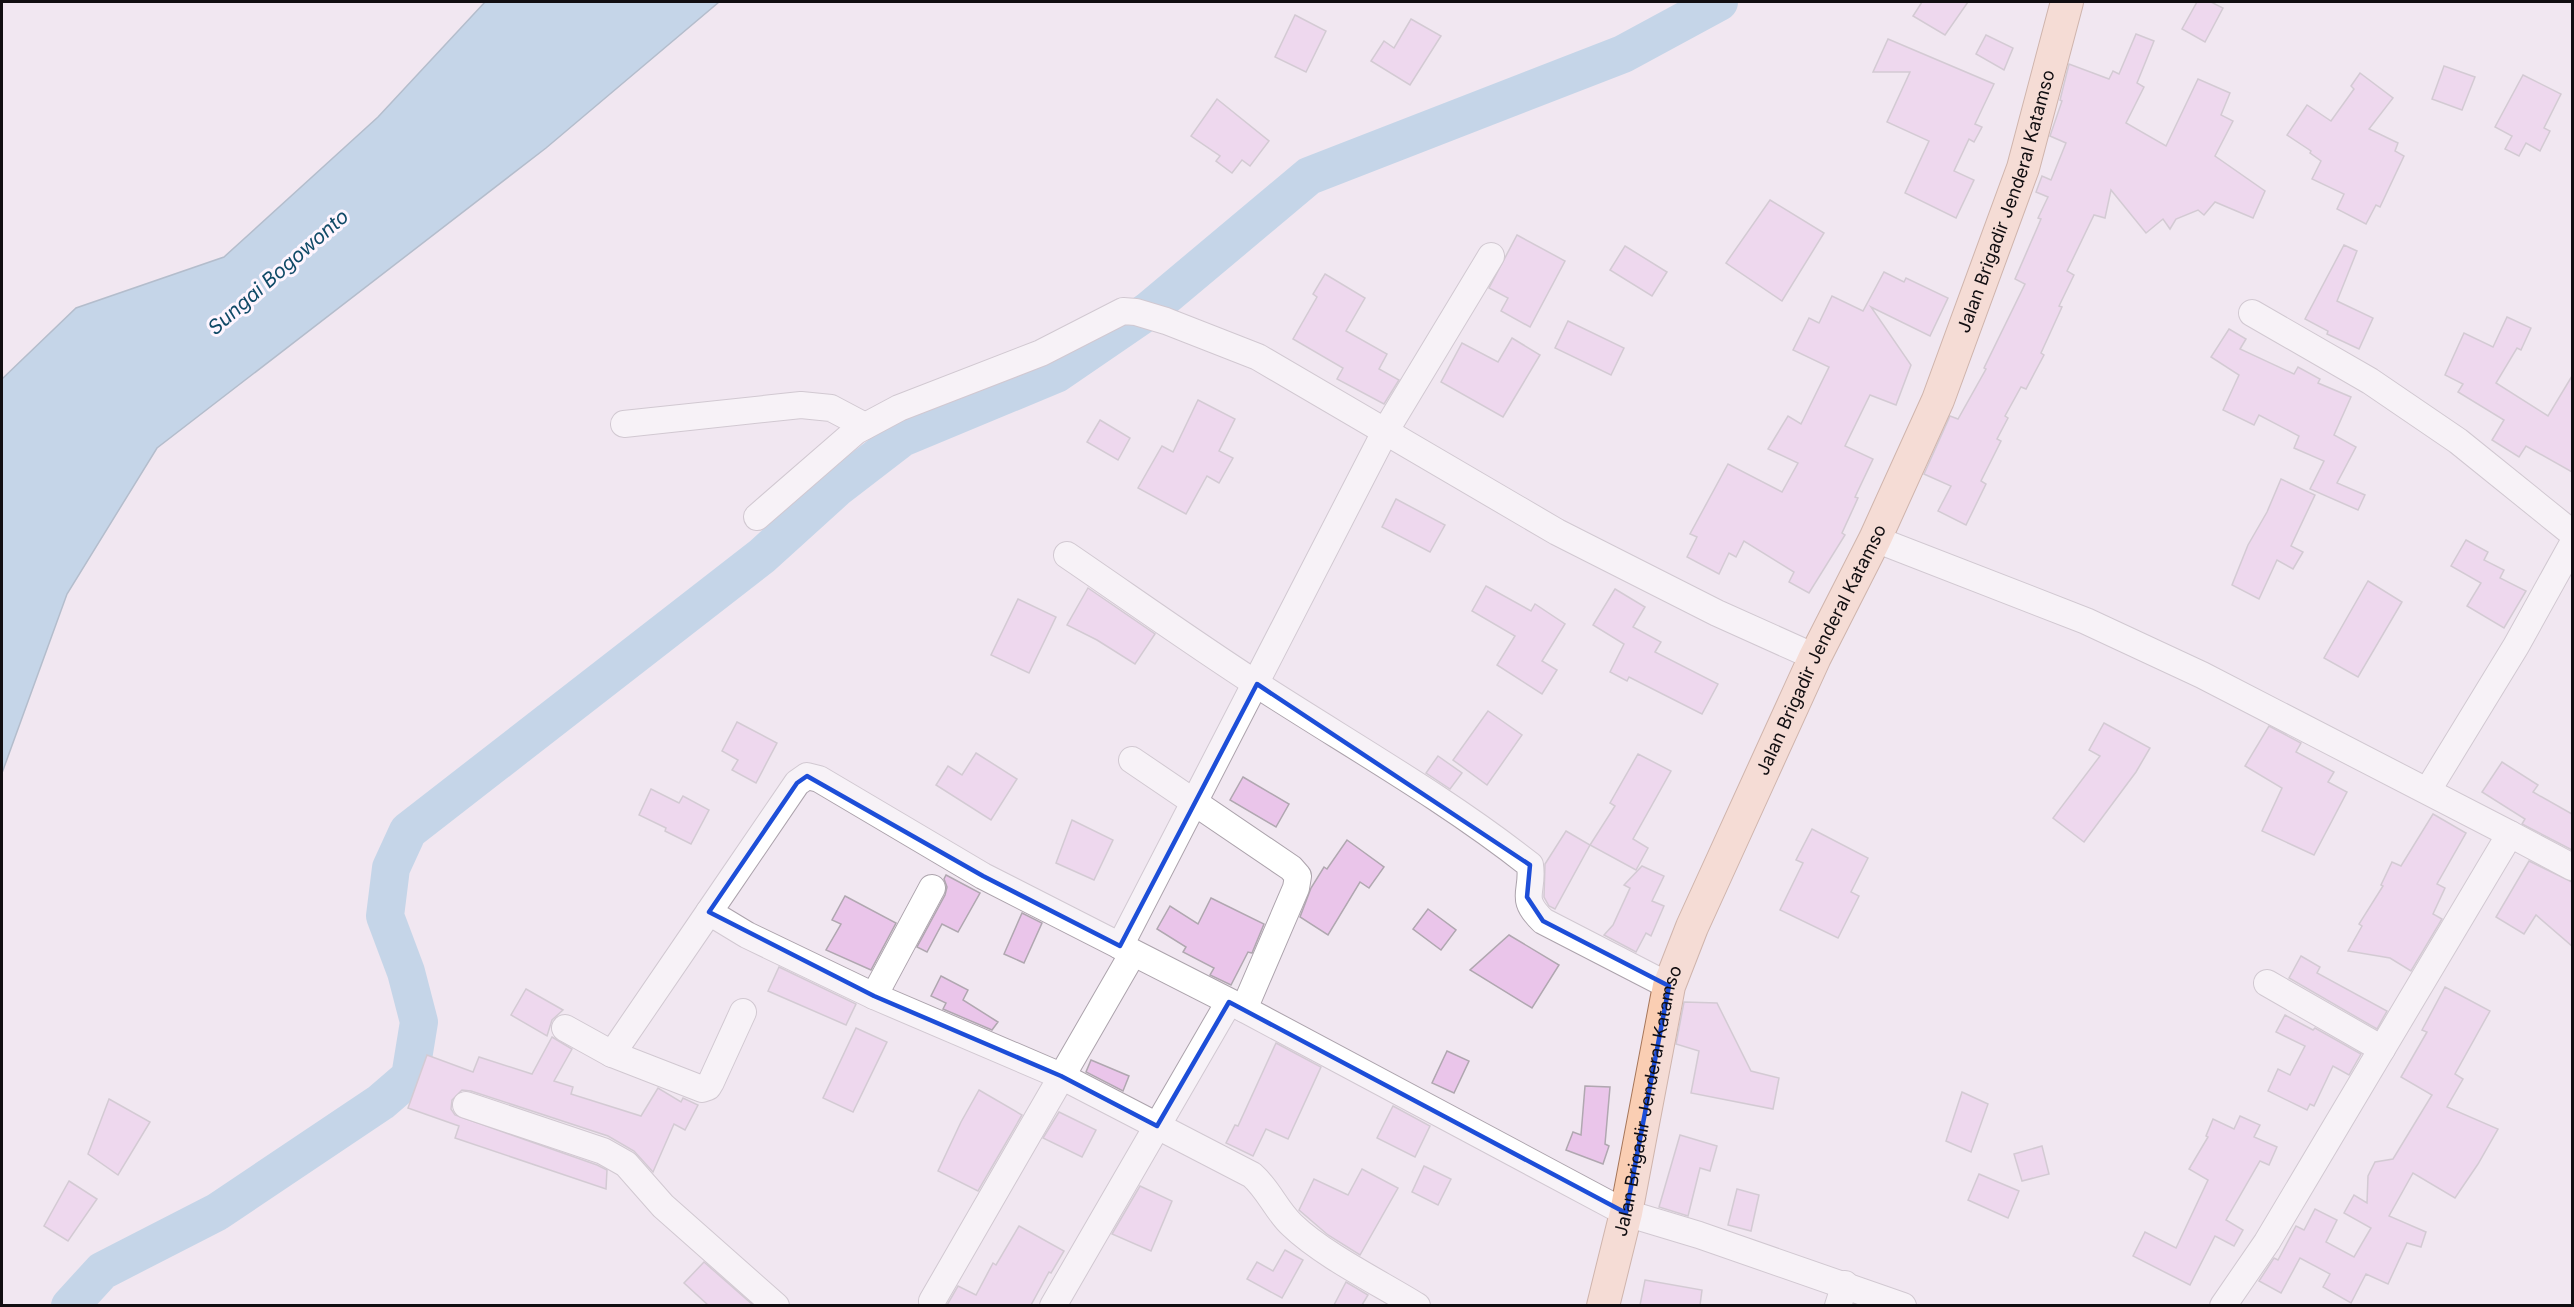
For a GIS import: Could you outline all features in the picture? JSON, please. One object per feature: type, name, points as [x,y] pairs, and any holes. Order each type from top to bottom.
[{"type":"main road","name":"Jalan Brigadir Jenderal Katamso","points":[[1603,1305],[1626,1213],[1669,986],[1692,927],[1815,657],[1875,539],[1938,400],[2023,168],[2067,2]]},
{"type":"street","points":[[932,1301],[1061,1076],[1126,949],[1194,803],[1386,430],[1491,256]]},
{"type":"street","points":[[757,517],[856,431],[865,426],[899,408],[1041,353],[1123,311],[1136,312],[1166,321],[1258,357],[1557,532],[1717,613],[1815,657]]},
{"type":"street","points":[[2252,313],[2370,381],[2448,434],[2572,533]]},
{"type":"street","points":[[624,424],[801,405],[831,408],[865,426]]},
{"type":"street","points":[[1875,539],[2086,621],[2202,675],[2428,790],[2572,867]]},
{"type":"street","points":[[2428,790],[2516,646],[2572,545]]},
{"type":"street","points":[[1066,555],[1257,684],[1485,831],[1530,865],[1532,878],[1527,897],[1533,912],[1543,921],[1669,986]]},
{"type":"street","points":[[1053,1305],[1157,1126],[1236,1006],[1296,888],[1298,876],[1291,867],[1132,760]]},
{"type":"street","points":[[612,1054],[797,783],[807,776],[819,779],[983,876],[1236,1006],[1626,1213],[1699,1235],[1842,1295],[1903,1305]]},
{"type":"street","points":[[2223,1305],[2267,1242],[2510,834]]},
{"type":"street","points":[[874,996],[932,888]]},
{"type":"street","points":[[709,912],[747,935],[874,996],[1061,1076],[1252,1175],[1265,1187],[1277,1208],[1293,1226],[1318,1245],[1417,1305]]},
{"type":"street","points":[[2267,983],[2382,1049]]},
{"type":"street","points":[[565,1028],[612,1054],[702,1089],[708,1087],[711,1082],[743,1012]]},
{"type":"street","points":[[466,1105],[603,1151],[626,1164],[663,1206],[776,1305]]},
{"type":"highlighted area","points":[[1257,684],[1530,865],[1527,897],[1543,921],[1669,986],[1626,1213],[1229,1002],[1157,1126],[1061,1076],[874,996],[709,912],[797,783],[807,776],[983,876],[1120,946]]},
{"type":"water","name":"Sungai Bogowonto","points":[[485,2],[719,2],[546,148],[157,448],[67,594],[2,773],[2,379],[76,308],[224,257],[378,117]]},
{"type":"building","points":[[1922,2],[1968,2],[1945,35],[1913,16]]},
{"type":"building","points":[[2197,2],[2211,2],[2223,8],[2205,42],[2182,29]]},
{"type":"building","points":[[1295,15],[1326,31],[1306,72],[1275,57]]},
{"type":"building","points":[[1411,19],[1441,36],[1410,85],[1371,61],[1384,41],[1394,48]]},
{"type":"building","points":[[2136,34],[2154,41],[2137,83],[2144,87],[2126,123],[2166,146],[2198,79],[2230,93],[2221,115],[2233,121],[2215,156],[2265,191],[2253,218],[2215,202],[2204,215],[2198,210],[2176,219],[2170,229],[2163,219],[2146,233],[2111,190],[2105,218],[2094,215],[2067,271],[2074,275],[2041,353],[2044,355],[2026,389],[2021,387],[2005,416],[2008,418],[1997,439],[2001,441],[1981,481],[1986,484],[1966,525],[1938,511],[1951,486],[1924,474],[1950,416],[1958,419],[1986,369],[1984,368],[2025,284],[2015,279],[2048,197],[2036,192],[2042,176],[2051,180],[2066,143],[2050,136],[2062,101],[2060,100],[2069,64],[2109,79],[2113,71],[2119,74]]},
{"type":"building","points":[[1986,35],[2013,48],[2004,70],[1976,54]]},
{"type":"building","points":[[1888,39],[1994,84],[1975,124],[1982,127],[1974,142],[1969,139],[1954,171],[1974,180],[1956,218],[1905,193],[1929,141],[1887,122],[1910,72],[1873,72]]},
{"type":"building","points":[[2444,66],[2475,77],[2462,110],[2432,99]]},
{"type":"building","points":[[2360,73],[2393,98],[2369,129],[2398,143],[2395,151],[2404,156],[2380,207],[2376,205],[2366,224],[2337,209],[2344,194],[2312,179],[2321,161],[2310,153],[2311,151],[2287,135],[2307,105],[2331,121],[2354,89],[2351,86]]},
{"type":"building","points":[[2523,75],[2561,94],[2544,128],[2550,131],[2540,151],[2526,143],[2519,156],[2505,149],[2512,136],[2495,127]]},
{"type":"building","points":[[1217,99],[1269,141],[1250,166],[1242,160],[1232,173],[1216,161],[1220,156],[1191,136]]},
{"type":"building","points":[[1770,200],[1824,233],[1782,301],[1726,263]]},
{"type":"building","points":[[1517,235],[1565,261],[1530,327],[1501,311],[1508,298],[1489,288]]},
{"type":"building","points":[[2344,245],[2357,251],[2337,301],[2373,318],[2359,349],[2327,334],[2328,331],[2305,319]]},
{"type":"building","points":[[1625,246],[1667,272],[1652,296],[1610,270]]},
{"type":"building","points":[[1884,272],[1904,282],[1906,278],[1948,298],[1930,336],[1871,307],[1911,365],[1896,405],[1870,395],[1845,446],[1873,459],[1855,497],[1858,498],[1842,533],[1845,535],[1809,593],[1789,582],[1794,572],[1744,541],[1736,557],[1729,553],[1719,574],[1687,557],[1697,537],[1690,534],[1728,464],[1782,492],[1798,463],[1768,449],[1788,416],[1801,424],[1829,367],[1793,350],[1809,318],[1819,323],[1832,296],[1863,311]]},
{"type":"building","points":[[1325,274],[1365,298],[1346,331],[1387,354],[1379,369],[1399,380],[1384,404],[1337,379],[1343,368],[1293,339],[1317,297],[1313,294]]},
{"type":"building","points":[[2507,317],[2531,328],[2521,350],[2517,348],[2496,383],[2548,416],[2572,376],[2572,472],[2526,446],[2519,457],[2492,440],[2504,420],[2458,392],[2463,384],[2445,375],[2464,333],[2493,347]]},
{"type":"building","points":[[1568,321],[1624,348],[1611,375],[1555,348]]},
{"type":"building","points":[[2229,329],[2246,339],[2240,349],[2294,374],[2298,367],[2320,379],[2318,383],[2351,397],[2334,435],[2356,447],[2337,483],[2365,495],[2358,510],[2310,489],[2324,461],[2294,448],[2299,436],[2259,415],[2254,425],[2223,410],[2239,375],[2211,357]]},
{"type":"building","points":[[1512,338],[1540,355],[1503,417],[1441,382],[1462,343],[1498,362]]},
{"type":"building","points":[[1198,400],[1235,419],[1219,451],[1233,458],[1219,483],[1207,476],[1186,514],[1138,488],[1162,446],[1173,452]]},
{"type":"building","points":[[1100,420],[1130,438],[1118,460],[1087,442]]},
{"type":"building","points":[[2281,479],[2315,495],[2291,546],[2303,552],[2293,569],[2277,560],[2259,599],[2232,585],[2248,545],[2267,512]]},
{"type":"building","points":[[1396,499],[1445,525],[1430,552],[1382,527]]},
{"type":"building","points":[[2466,540],[2488,552],[2484,560],[2504,570],[2500,578],[2526,591],[2504,628],[2467,606],[2481,583],[2451,566]]},
{"type":"building","points":[[2368,581],[2402,602],[2358,677],[2324,658]]},
{"type":"building","points":[[1486,586],[1531,611],[1535,604],[1565,624],[1542,661],[1557,670],[1542,694],[1497,665],[1515,636],[1472,611]]},
{"type":"building","points":[[1088,588],[1155,634],[1135,664],[1097,640],[1067,625]]},
{"type":"building","points":[[1615,589],[1645,607],[1633,627],[1661,642],[1655,652],[1718,684],[1702,714],[1629,677],[1627,681],[1610,672],[1624,644],[1593,625]]},
{"type":"building","points":[[1018,599],[1056,617],[1029,673],[991,655]]},
{"type":"building","points":[[1488,711],[1522,735],[1487,785],[1453,760]]},
{"type":"building","points":[[737,722],[777,743],[756,783],[732,770],[738,760],[722,751]]},
{"type":"building","points":[[2104,723],[2150,748],[2136,772],[2084,842],[2053,818],[2100,756],[2089,750]]},
{"type":"building","points":[[2269,726],[2301,743],[2296,752],[2334,772],[2328,782],[2347,792],[2314,855],[2262,831],[2282,788],[2245,766]]},
{"type":"building","points":[[976,753],[1017,779],[991,820],[936,785],[948,766],[962,775]]},
{"type":"building","points":[[1638,754],[1671,771],[1633,839],[1648,848],[1636,870],[1590,845],[1615,806],[1610,803]]},
{"type":"building","points":[[1438,756],[1462,773],[1450,789],[1426,773]]},
{"type":"building","points":[[2502,762],[2538,785],[2533,792],[2572,814],[2572,850],[2522,824],[2525,819],[2482,792]]},
{"type":"building","points":[[1243,777],[1289,804],[1276,827],[1230,800]]},
{"type":"building","points":[[651,789],[679,803],[683,796],[709,810],[691,844],[639,815]]},
{"type":"building","points":[[2433,814],[2466,833],[2437,884],[2445,888],[2433,914],[2442,919],[2411,971],[2390,958],[2348,951],[2362,926],[2359,924],[2383,886],[2381,885],[2392,862],[2401,866]]},
{"type":"building","points":[[1072,820],[1113,840],[1094,880],[1056,863]]},
{"type":"building","points":[[1812,829],[1868,858],[1851,892],[1859,896],[1838,938],[1780,910],[1803,863],[1796,860]]},
{"type":"building","points":[[1566,831],[1590,845],[1555,909],[1549,906],[1544,897],[1545,864]]},
{"type":"building","points":[[1347,840],[1384,867],[1369,888],[1360,882],[1328,935],[1300,917],[1311,888],[1324,867],[1327,869]]},
{"type":"building","points":[[2529,861],[2572,882],[2572,946],[2536,915],[2524,934],[2496,917]]},
{"type":"building","points":[[1642,866],[1664,876],[1652,901],[1664,906],[1651,936],[1646,933],[1636,952],[1604,935],[1613,925],[1630,888],[1624,885]]},
{"type":"building","points":[[946,875],[980,893],[958,932],[942,924],[927,952],[917,947],[945,895]]},
{"type":"building","points":[[845,896],[896,923],[871,970],[826,950],[841,924],[832,920]]},
{"type":"building","points":[[1211,898],[1264,924],[1252,953],[1248,952],[1231,985],[1210,975],[1214,968],[1183,952],[1186,947],[1157,929],[1170,906],[1198,924]]},
{"type":"building","points":[[1428,909],[1456,930],[1441,950],[1413,929]]},
{"type":"building","points":[[1022,913],[1042,923],[1024,963],[1004,954]]},
{"type":"building","points":[[1509,935],[1559,965],[1532,1008],[1470,970]]},
{"type":"building","points":[[2301,956],[2320,967],[2317,973],[2387,1011],[2377,1029],[2289,978]]},
{"type":"building","points":[[779,967],[856,1004],[846,1025],[768,991]]},
{"type":"building","points":[[941,976],[968,990],[963,1000],[998,1022],[992,1030],[943,1009],[946,1003],[931,996]]},
{"type":"building","points":[[2445,987],[2490,1011],[2455,1074],[2463,1079],[2447,1107],[2498,1129],[2478,1164],[2455,1198],[2413,1173],[2389,1216],[2426,1232],[2421,1247],[2407,1243],[2388,1284],[2366,1274],[2351,1303],[2323,1287],[2330,1274],[2300,1258],[2281,1293],[2259,1281],[2274,1258],[2278,1260],[2296,1226],[2304,1230],[2315,1209],[2337,1220],[2326,1242],[2354,1257],[2371,1228],[2344,1213],[2354,1195],[2367,1203],[2368,1176],[2375,1162],[2393,1159],[2432,1095],[2401,1077],[2427,1032],[2422,1030]]},
{"type":"building","points":[[526,989],[563,1010],[552,1020],[547,1036],[511,1015]]},
{"type":"building","points":[[1684,1002],[1717,1003],[1751,1071],[1779,1078],[1773,1109],[1691,1093],[1699,1051],[1676,1044]]},
{"type":"building","points":[[2285,1015],[2313,1030],[2315,1028],[2361,1054],[2349,1075],[2333,1066],[2314,1106],[2310,1104],[2307,1110],[2268,1091],[2278,1069],[2290,1075],[2305,1046],[2276,1032]]},
{"type":"building","points":[[856,1028],[887,1042],[853,1112],[823,1098]]},
{"type":"building","points":[[552,1037],[572,1049],[554,1081],[573,1087],[571,1094],[641,1116],[658,1088],[681,1102],[683,1098],[698,1105],[685,1130],[674,1124],[653,1172],[634,1151],[608,1136],[471,1091],[462,1090],[452,1100],[451,1109],[455,1115],[597,1165],[607,1170],[606,1189],[455,1138],[459,1126],[408,1108],[427,1055],[473,1072],[479,1057],[532,1074]]},
{"type":"building","points":[[1276,1043],[1321,1067],[1288,1139],[1266,1129],[1253,1156],[1226,1143],[1235,1125],[1238,1126]]},
{"type":"building","points":[[1447,1051],[1469,1061],[1454,1093],[1432,1083]]},
{"type":"building","points":[[1091,1060],[1129,1076],[1123,1091],[1086,1072]]},
{"type":"building","points":[[1585,1086],[1610,1087],[1605,1144],[1609,1146],[1603,1164],[1566,1150],[1573,1132],[1581,1135]]},
{"type":"building","points":[[979,1090],[1022,1115],[978,1191],[938,1171]]},
{"type":"building","points":[[1962,1092],[1988,1104],[1971,1152],[1946,1141]]},
{"type":"building","points":[[109,1099],[150,1122],[118,1175],[88,1154]]},
{"type":"building","points":[[1393,1106],[1430,1126],[1415,1157],[1377,1138]]},
{"type":"building","points":[[1059,1112],[1096,1130],[1082,1157],[1043,1138]]},
{"type":"building","points":[[2240,1116],[2260,1125],[2254,1137],[2277,1147],[2269,1165],[2260,1161],[2226,1220],[2243,1230],[2234,1246],[2215,1236],[2190,1285],[2133,1256],[2145,1232],[2176,1248],[2208,1180],[2189,1169],[2208,1137],[2206,1136],[2213,1119],[2234,1129]]},
{"type":"building","points":[[1680,1135],[1717,1146],[1710,1171],[1700,1168],[1688,1216],[1659,1207]]},
{"type":"building","points":[[2042,1146],[2049,1174],[2022,1181],[2014,1154]]},
{"type":"building","points":[[1424,1166],[1451,1179],[1438,1205],[1412,1192]]},
{"type":"building","points":[[1362,1169],[1398,1188],[1360,1255],[1328,1235],[1299,1210],[1314,1179],[1348,1195]]},
{"type":"building","points":[[1979,1174],[2019,1191],[2008,1218],[1968,1200]]},
{"type":"building","points":[[69,1181],[97,1199],[68,1241],[44,1226]]},
{"type":"building","points":[[1140,1186],[1172,1201],[1151,1251],[1112,1234]]},
{"type":"building","points":[[1737,1189],[1759,1195],[1751,1231],[1728,1225]]},
{"type":"building","points":[[1019,1226],[1064,1251],[1051,1273],[1049,1272],[1031,1305],[947,1305],[958,1286],[976,1295],[993,1263],[996,1265]]},
{"type":"building","points":[[1285,1250],[1303,1260],[1282,1298],[1247,1279],[1257,1262],[1273,1271]]},
{"type":"building","points":[[704,1262],[753,1305],[708,1305],[684,1283]]},
{"type":"building","points":[[1645,1280],[1702,1290],[1700,1305],[1640,1305]]},
{"type":"building","points":[[1346,1282],[1368,1295],[1362,1305],[1334,1305]]},
{"type":"waterway","points":[[70,1306],[102,1271],[217,1212],[381,1102],[410,1077],[419,1022],[406,972],[385,916],[391,868],[408,831],[762,556],[837,488],[902,438],[1056,374],[1148,311],[1309,176],[1623,54],[1719,2]]}]
